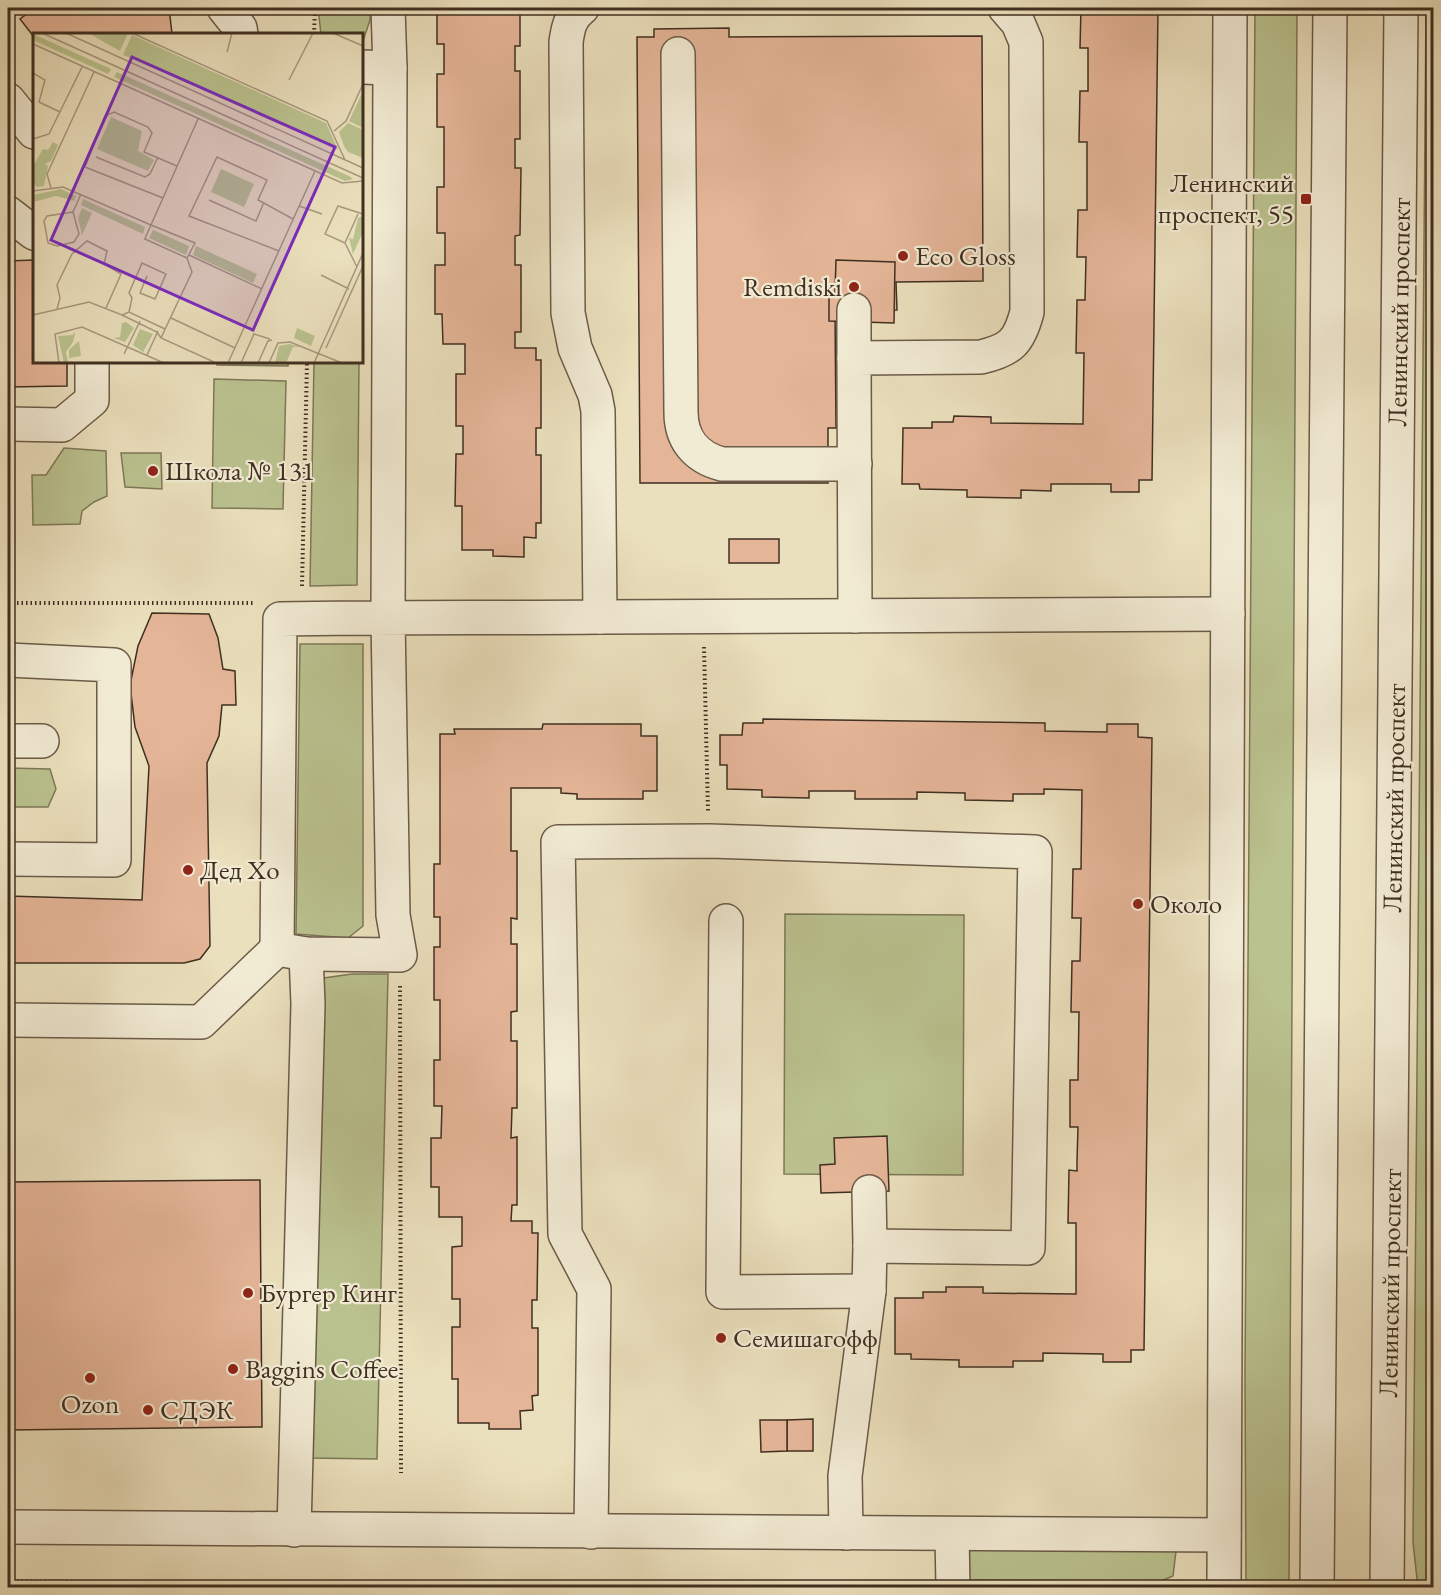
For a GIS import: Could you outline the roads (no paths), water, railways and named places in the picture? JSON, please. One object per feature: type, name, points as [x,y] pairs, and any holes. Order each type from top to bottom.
[{"type":"street","points":[[224,8],[240,28],[241,33]]},
{"type":"street","points":[[8,1020],[201,1022],[292,952],[400,955],[393,915],[376,68],[388,8]]},
{"type":"street","points":[[582,8],[576,12],[568,25],[566,42],[568,313],[575,348],[592,387],[598,411],[600,617]]},
{"type":"street","points":[[854,358],[981,357],[1000,352],[1014,342],[1023,329],[1027,312],[1026,42],[1018,22],[1005,8]]},
{"type":"street","points":[[1224,1587],[1230,8]]},
{"type":"street","points":[[1317,1587],[1330,8]]},
{"type":"street","name":"Ленинский проспект","points":[[1387,1587],[1401,8]]},
{"type":"street","points":[[678,54],[681,412],[684,435],[696,452],[711,461],[722,464],[855,464]]},
{"type":"street","points":[[8,100],[33,131]]},
{"type":"street","points":[[8,213],[33,232]]},
{"type":"street","points":[[854,310],[855,616]]},
{"type":"street","points":[[8,424],[63,425],[92,400],[92,363]]},
{"type":"street","points":[[294,1530],[308,1004],[292,952],[280,619],[1228,614]]},
{"type":"street","points":[[8,660],[114,665],[114,860],[8,859]]},
{"type":"street","points":[[8,741],[42,741]]},
{"type":"street","points":[[591,1532],[594,1289],[565,1234],[558,842],[708,841],[1035,852],[1028,1248],[870,1246]]},
{"type":"street","points":[[726,921],[723,1293],[869,1291]]},
{"type":"street","points":[[846,1533],[845,1476],[869,1291],[869,1191]]},
{"type":"street","points":[[8,1527],[1224,1535]]},
{"type":"street","points":[[952,1534],[953,1587]]},
{"type":"place","name":"Ленинский проспект, 55","points":[[1306,199]]},
{"type":"place","name":"Eco Gloss","points":[[903,256]]},
{"type":"place","name":"Remdiski","points":[[854,287]]},
{"type":"place","name":"Школа № 131","points":[[153,471]]},
{"type":"place","name":"Дед Хо","points":[[188,870]]},
{"type":"place","name":"Около","points":[[1138,904]]},
{"type":"place","name":"Бургер Кинг","points":[[248,1293]]},
{"type":"place","name":"Семишагофф","points":[[721,1338]]},
{"type":"place","name":"Baggins Coffee","points":[[233,1369]]},
{"type":"place","name":"Ozon","points":[[90,1378]]},
{"type":"place","name":"СДЭК","points":[[148,1410]]}]
